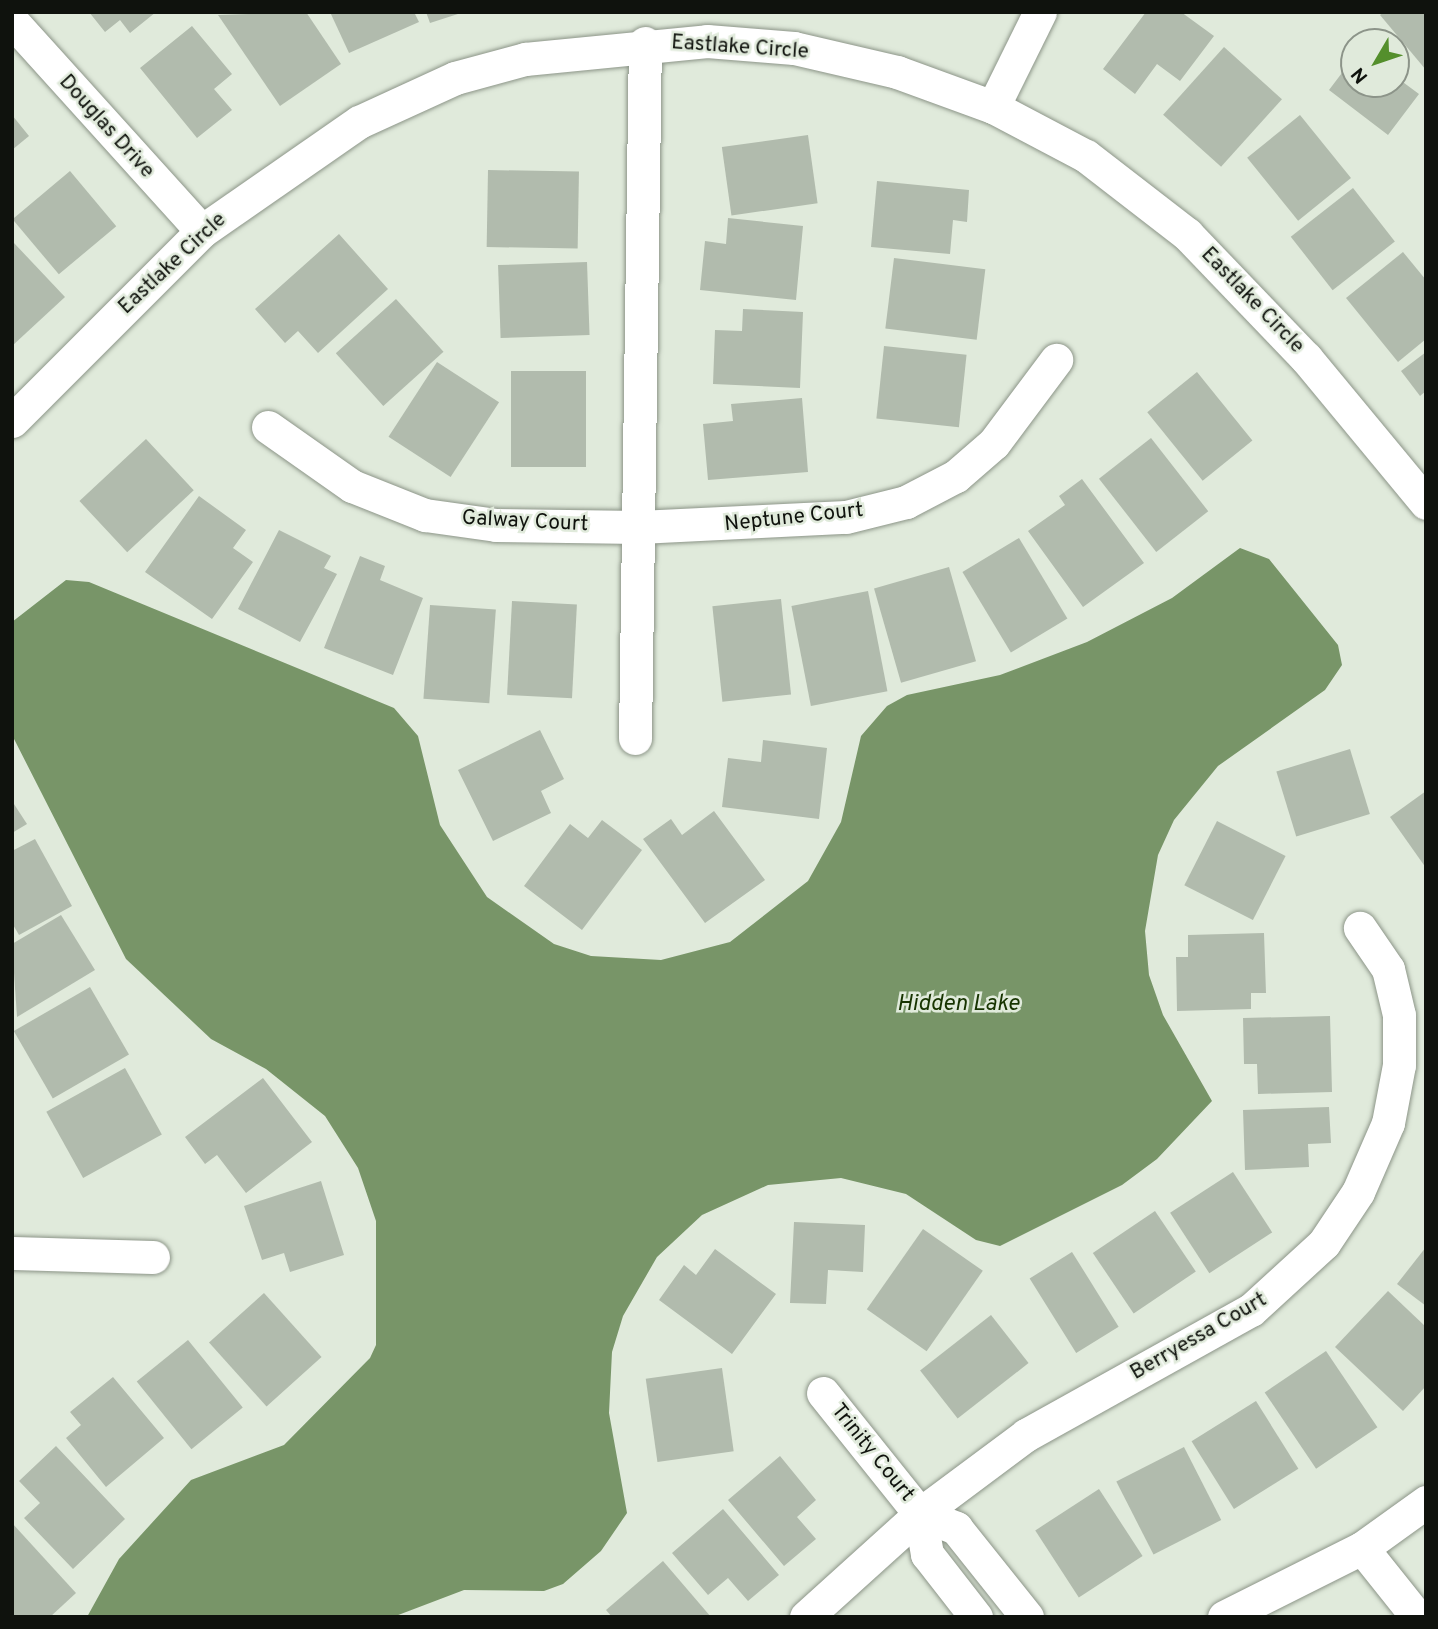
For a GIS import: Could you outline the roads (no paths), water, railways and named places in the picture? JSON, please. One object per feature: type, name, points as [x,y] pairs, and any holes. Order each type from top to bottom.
[{"type":"street","points":[[993,107],[1040,12]]},
{"type":"street","name":"Douglas Drive","points":[[12,21],[202,231]]},
{"type":"street","points":[[635,738],[645,43]]},
{"type":"street","name":"Eastlake Circle","points":[[12,421],[202,231],[359,122],[456,78],[525,59],[645,43],[794,48],[897,72],[993,107],[1086,156],[1187,234],[1306,358],[1423,492]]},
{"type":"street","name":"Neptune Court","points":[[639,527],[846,517],[906,502],[956,476],[994,443],[1056,360]]},
{"type":"street","name":"Galway Court","points":[[268,427],[352,486],[425,515],[496,525],[639,527]]},
{"type":"street","name":"Berryessa Court","points":[[806,1617],[920,1514],[1026,1435],[1251,1310],[1324,1243],[1358,1192],[1388,1123],[1399,1065],[1399,1015],[1388,969],[1360,928]]},
{"type":"street","points":[[12,1253],[153,1257]]},
{"type":"street","name":"Trinity Court","points":[[823,1393],[920,1514]]},
{"type":"street","points":[[1224,1617],[1362,1548],[1426,1502]]},
{"type":"street","points":[[920,1514],[927,1554],[976,1617]]},
{"type":"street","points":[[920,1514],[956,1528],[1027,1617]]},
{"type":"street","points":[[1362,1548],[1417,1617]]},
{"type":"water","name":"Hidden Lake","points":[[1240,548],[1269,559],[1338,645],[1342,665],[1325,690],[1218,766],[1174,820],[1158,855],[1145,931],[1149,975],[1163,1015],[1212,1101],[1157,1159],[1122,1185],[1000,1246],[976,1240],[906,1194],[841,1178],[768,1185],[702,1215],[657,1257],[623,1316],[612,1352],[609,1413],[627,1513],[601,1551],[563,1584],[544,1591],[464,1590],[393,1617],[87,1617],[119,1559],[191,1480],[284,1445],[370,1358],[376,1345],[376,1221],[358,1168],[325,1116],[266,1069],[211,1039],[126,959],[12,735],[12,622],[66,580],[89,582],[394,708],[418,736],[440,825],[487,897],[554,944],[591,956],[661,960],[730,942],[808,881],[841,822],[861,736],[887,706],[907,695],[1000,675],[1087,642],[1172,598]]}]
